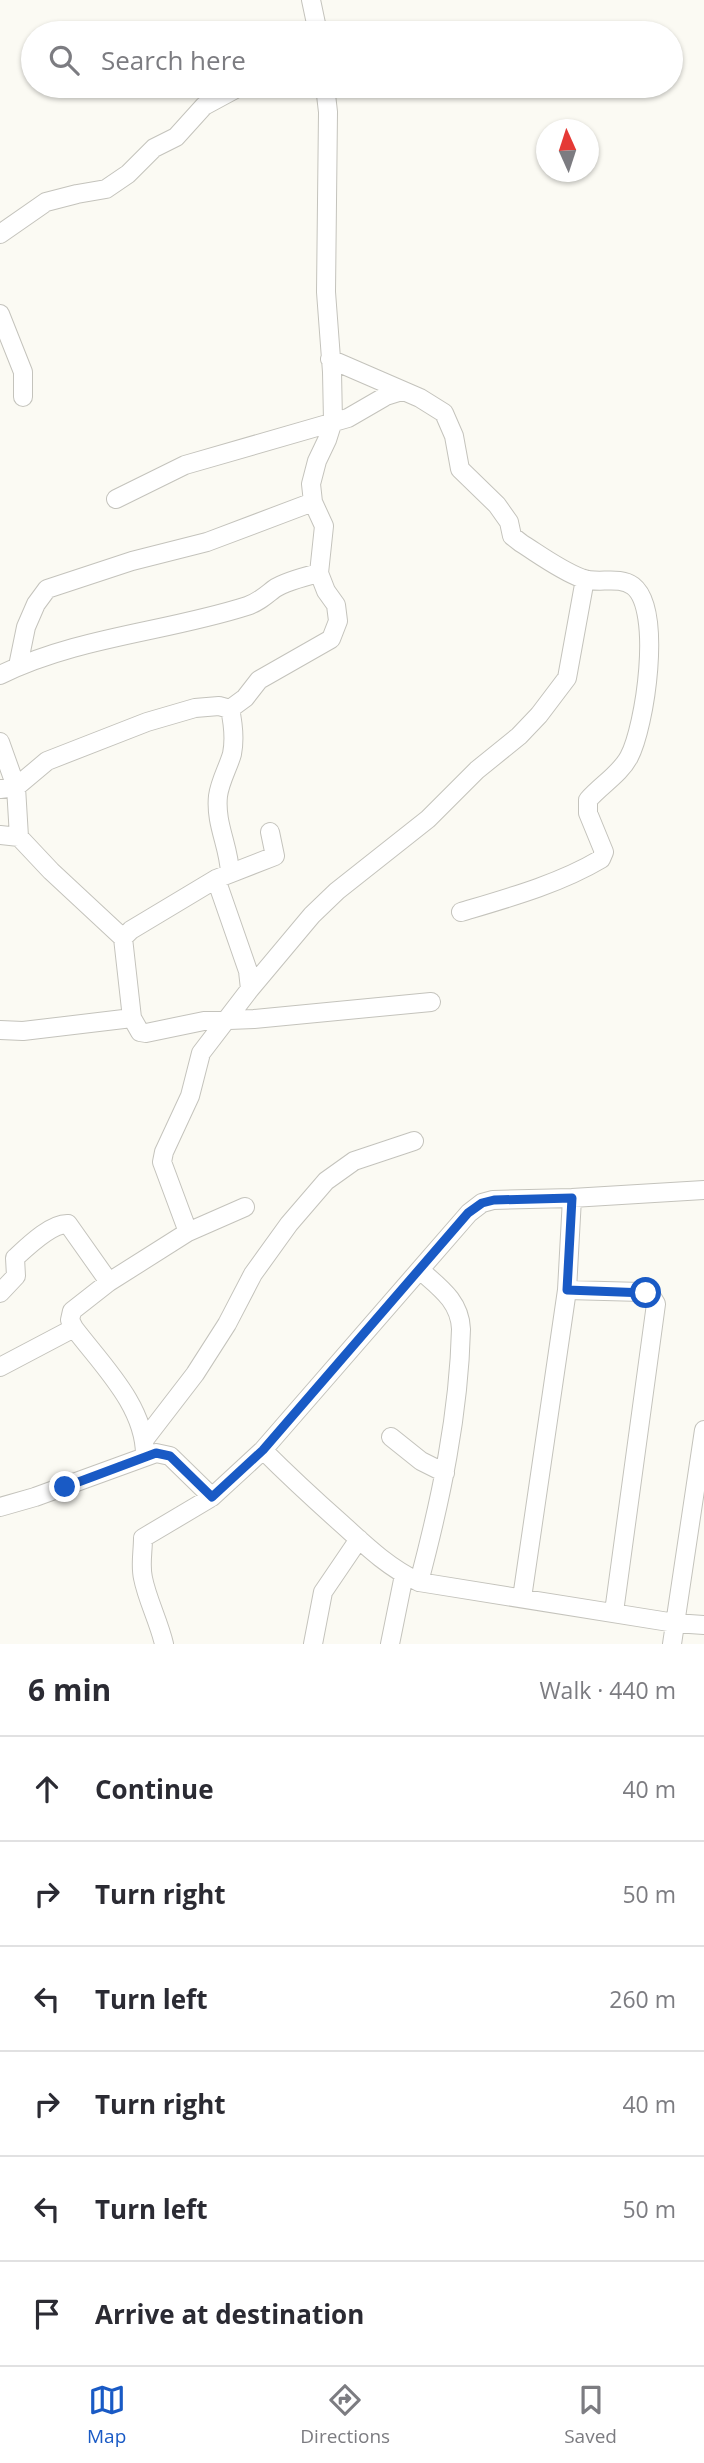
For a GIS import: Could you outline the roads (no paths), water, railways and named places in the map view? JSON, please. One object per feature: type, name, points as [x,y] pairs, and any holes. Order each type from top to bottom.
[{"type":"street","points":[[311,0],[315,21]]},
{"type":"street","points":[[3,224],[46,202],[106,189],[128,174],[154,148],[176,137],[204,106],[219,98]]},
{"type":"street","points":[[230,709],[245,698],[259,680],[331,639],[338,621],[336,605],[326,591],[319,573],[324,526],[313,502],[311,484],[332,421],[326,292],[326,98]]},
{"type":"street","points":[[0,314],[23,372],[23,397]]},
{"type":"street","points":[[330,359],[420,398],[443,413],[454,436],[460,469],[498,505],[509,522],[512,536],[545,559],[585,579],[594,582],[616,580],[632,585],[642,596],[651,658],[634,748],[627,761],[588,800],[588,813],[604,852],[601,859],[583,870],[552,882],[461,912]]},
{"type":"street","points":[[116,499],[185,465],[348,418],[386,396],[402,391]]},
{"type":"street","points":[[18,666],[26,627],[36,604],[47,589],[132,561],[207,542],[313,502]]},
{"type":"street","points":[[0,675],[18,666],[130,634],[187,623],[249,605],[264,599],[283,584],[319,573]]},
{"type":"street","points":[[188,1232],[162,1162],[190,1096],[201,1053],[312,915],[337,891],[428,819],[539,715],[567,678],[585,579]]},
{"type":"street","points":[[8,788],[47,761],[147,722],[195,708],[219,706],[230,709]]},
{"type":"street","points":[[230,709],[233,724],[232,752],[218,796],[218,822],[230,860],[223,876],[248,971],[250,989]]},
{"type":"street","points":[[0,742],[19,837]]},
{"type":"street","points":[[270,832],[275,856],[223,876],[131,930],[123,938],[122,951],[132,1018],[140,1032],[227,1019],[254,1019],[430,1002]]},
{"type":"street","points":[[0,835],[19,837],[123,938]]},
{"type":"street","points":[[0,1030],[23,1031],[132,1018]]},
{"type":"street","points":[[0,1507],[90,1478],[145,1447],[227,1324],[253,1274],[289,1224],[326,1181],[354,1161],[414,1141]]},
{"type":"street","points":[[164,1644],[159,1621],[144,1583],[142,1538],[212,1497],[263,1450],[468,1213],[482,1203],[494,1200],[704,1190]]},
{"type":"street","points":[[522,1598],[567,1290],[572,1198]]},
{"type":"street","points":[[212,1497],[170,1456],[145,1447],[135,1411],[69,1320],[72,1311],[109,1282],[188,1232],[244,1208]]},
{"type":"street","points":[[0,1293],[16,1276],[15,1258],[55,1226],[64,1223],[68,1224],[109,1282]]},
{"type":"street","points":[[390,1644],[397,1602],[412,1578],[445,1473],[459,1363],[460,1320],[452,1300],[420,1270]]},
{"type":"street","points":[[567,1290],[646,1293],[652,1296],[656,1304],[614,1612]]},
{"type":"street","points":[[0,1367],[74,1328]]},
{"type":"street","points":[[672,1644],[704,1430]]},
{"type":"street","points":[[391,1437],[421,1461],[445,1473]]},
{"type":"street","points":[[263,1450],[301,1489],[396,1571],[412,1578],[676,1623],[704,1625]]},
{"type":"street","points":[[313,1644],[323,1592],[359,1539]]}]
